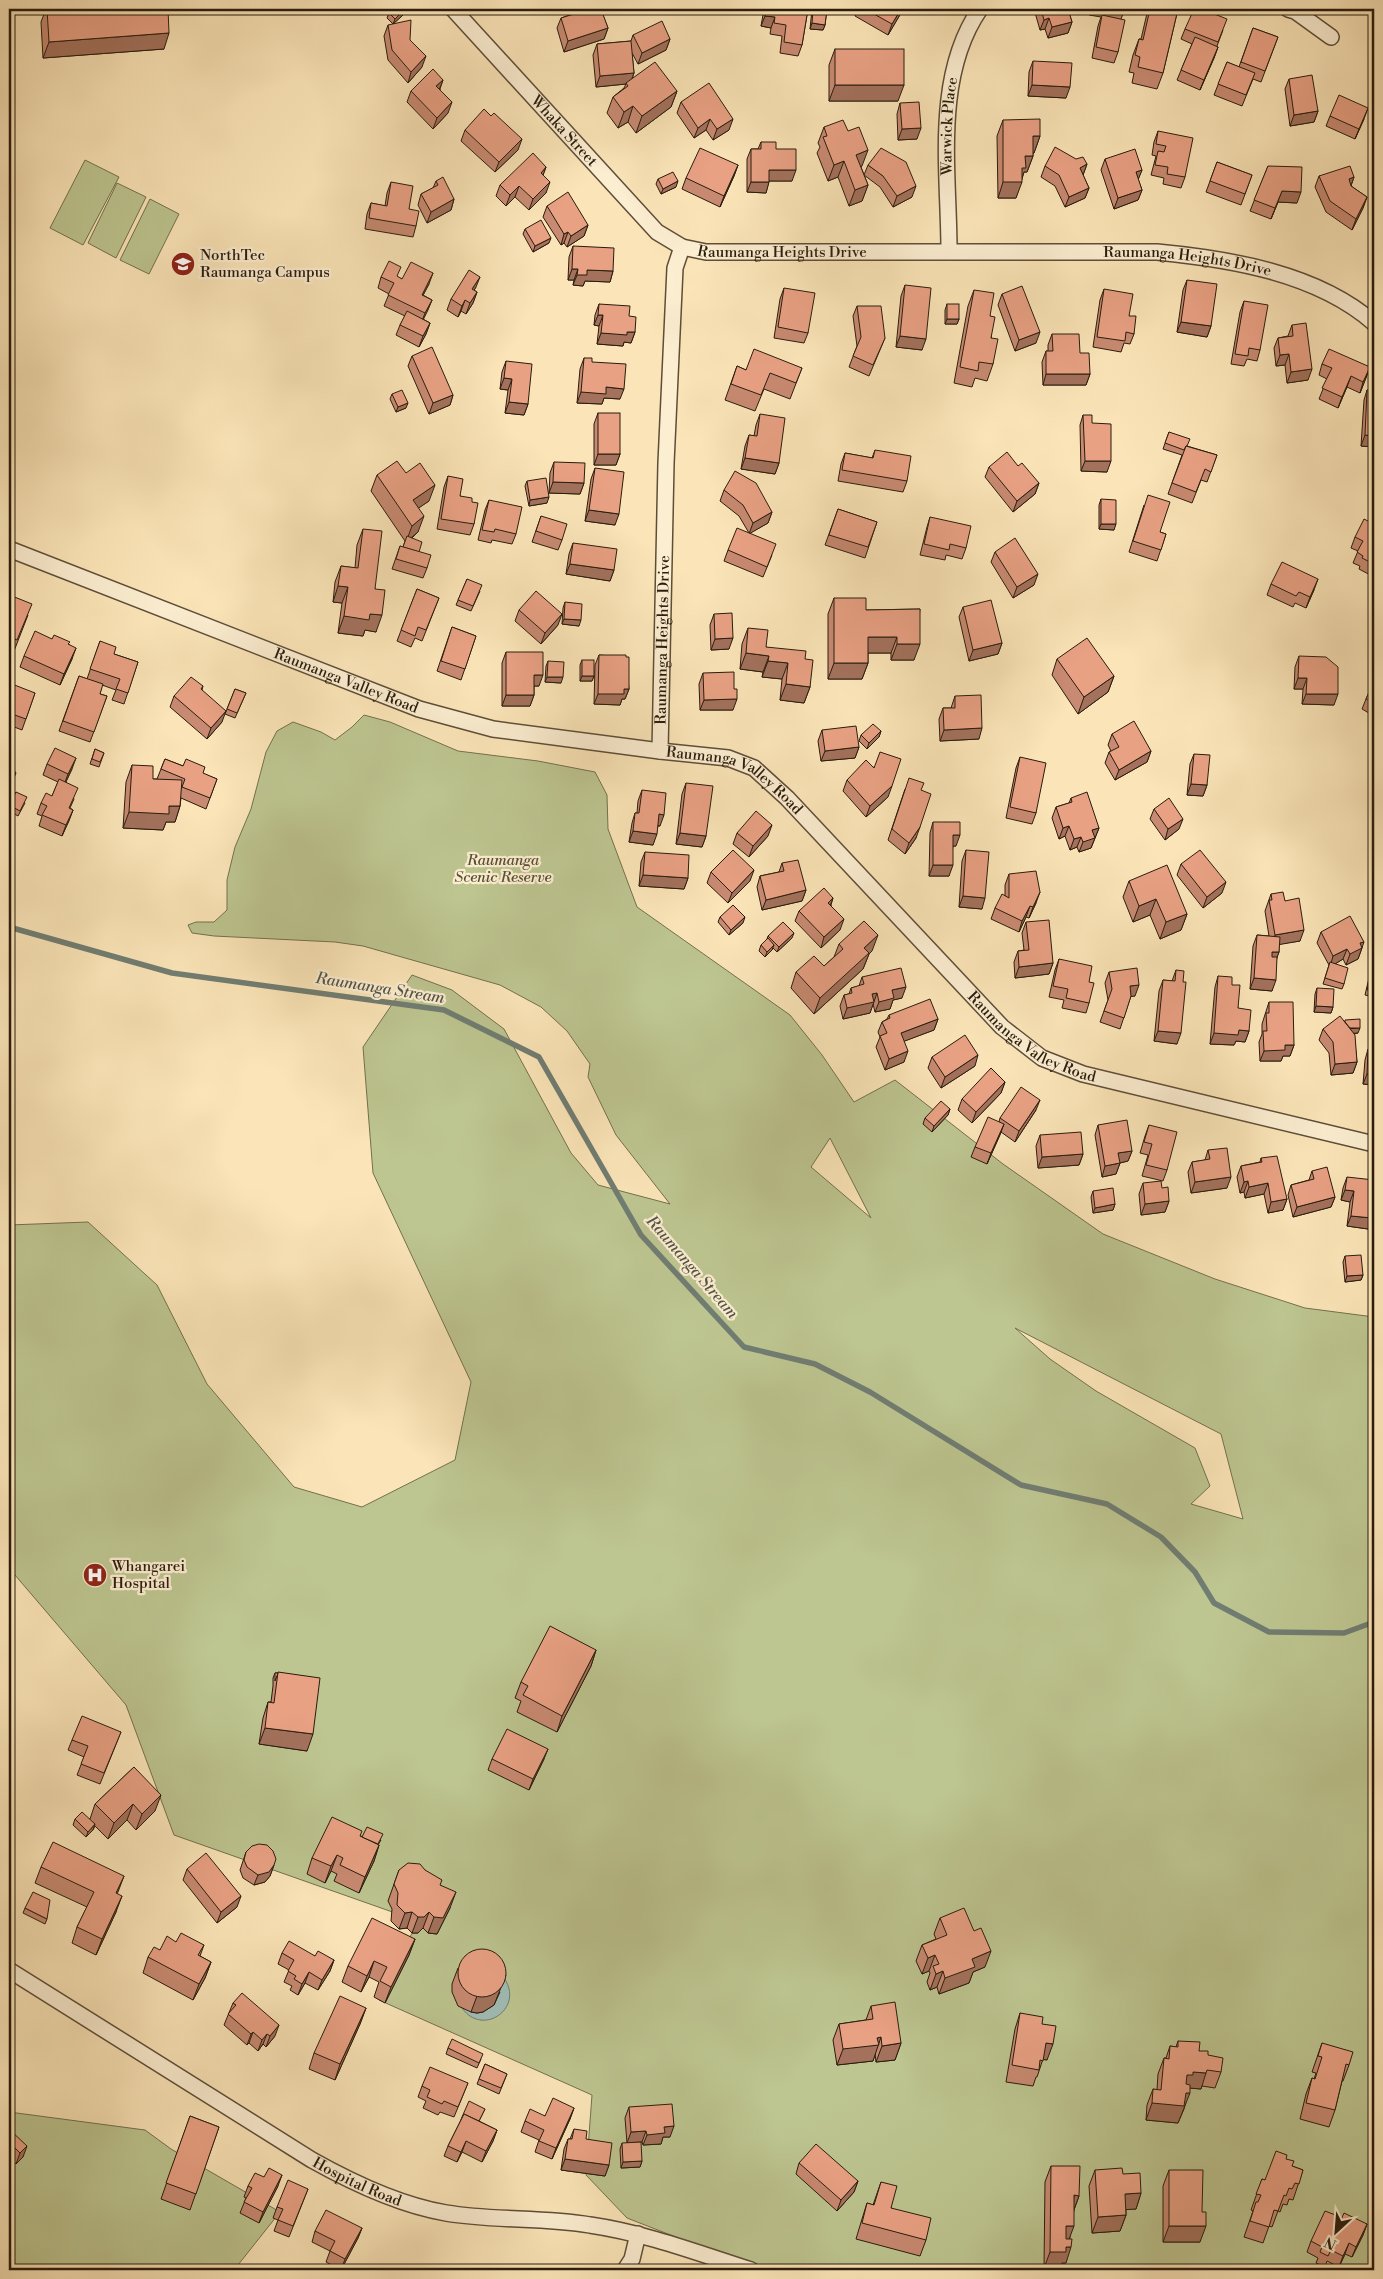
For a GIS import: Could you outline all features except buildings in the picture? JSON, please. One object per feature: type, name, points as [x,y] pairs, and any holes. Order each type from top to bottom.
[{"type":"street","name":"Whaka Street","points":[[453,9],[657,232],[682,247]]},
{"type":"street","name":"Warwick Place","points":[[949,251],[947,109],[952,72],[961,42],[980,9]]},
{"type":"street","points":[[1288,9],[1331,38]]},
{"type":"street","name":"Raumanga Heights Drive","points":[[660,751],[666,463],[675,268],[682,247],[706,252],[1157,252],[1228,260],[1277,273],[1314,286],[1374,323]]},
{"type":"street","name":"Raumanga Valley Road","points":[[9,549],[419,709],[493,729],[728,758],[754,768],[787,798],[1002,1027],[1042,1058],[1060,1066],[1104,1080],[1374,1144]]},
{"type":"street","name":"Hospital Road","points":[[9,1970],[312,2160],[352,2181],[417,2207],[447,2213],[589,2224],[638,2234],[751,2270]]},
{"type":"street","points":[[624,2270],[632,2259],[638,2234]]},
{"type":"green space","points":[[85,160],[119,177],[83,245],[50,228]]},
{"type":"green space","points":[[117,183],[146,197],[116,258],[88,243]]},
{"type":"green space","points":[[150,199],[179,214],[149,274],[120,260]]},
{"type":"green space","name":"Raumanga Scenic Reserve","points":[[364,715],[390,722],[458,751],[538,761],[595,772],[607,795],[608,829],[637,907],[790,1015],[822,1055],[854,1102],[895,1080],[1003,1164],[1103,1234],[1215,1279],[1305,1308],[1374,1317],[1374,2270],[760,2270],[627,2218],[586,2175],[592,2095],[379,2000],[418,1921],[174,1835],[126,1705],[9,1568],[9,1225],[88,1222],[157,1285],[207,1384],[294,1487],[362,1507],[455,1460],[471,1382],[373,1173],[363,1047],[412,975],[452,990],[504,1029],[571,1153],[598,1185],[670,1204],[616,1135],[588,1077],[590,1064],[567,1031],[541,1007],[500,985],[363,946],[335,942],[214,936],[192,933],[188,925],[196,922],[214,922],[227,910],[227,880],[235,847],[251,809],[266,752],[277,731],[293,722],[321,732],[335,740]],"holes":[[[830,1138],[871,1218],[811,1167]],[[1015,1328],[1221,1434],[1243,1519],[1191,1504],[1210,1486],[1195,1448],[1096,1391],[1050,1359]]]},
{"type":"green space","points":[[9,2112],[145,2130],[171,2149],[280,2212],[234,2270],[9,2270]]},
{"type":"water","points":[[501,1974],[508,1986],[509,1998],[506,2008],[489,2020],[478,2020],[468,2014],[459,2003]]},
{"type":"waterway","name":"Raumanga Stream","points":[[9,927],[172,973],[444,1010],[539,1057],[641,1235],[744,1347],[815,1364],[870,1392],[1021,1485],[1107,1504],[1161,1537],[1195,1572],[1214,1603],[1269,1632],[1344,1633],[1374,1622]]},
{"type":"place","name":"NorthTec Raumanga Campus","points":[[183,264]]},
{"type":"place","name":"Whangarei Hospital","points":[[95,1575]]}]
